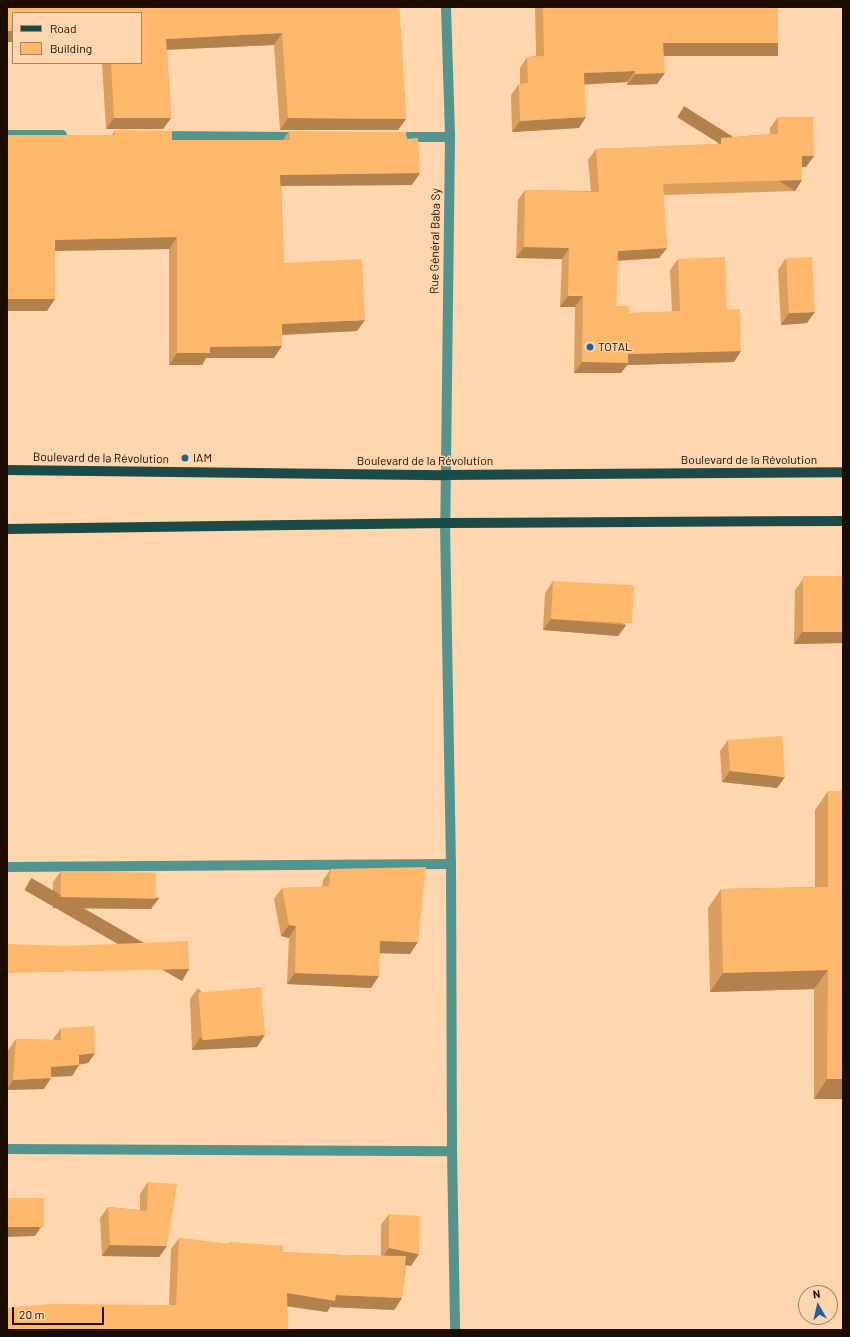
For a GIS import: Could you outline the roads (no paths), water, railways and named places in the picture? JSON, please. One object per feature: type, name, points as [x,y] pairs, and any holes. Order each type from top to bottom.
[{"type":"main road","name":"Boulevard de la Révolution","points":[[7,470],[444,475],[843,472]]},
{"type":"main road","points":[[7,529],[445,523],[843,521]]},
{"type":"street","name":"Rue Général Baba Sy","points":[[446,7],[450,137],[444,475],[451,864],[454,1330]]},
{"type":"street","points":[[7,135],[70,135]]},
{"type":"street","points":[[149,136],[307,137]]},
{"type":"street","points":[[386,137],[450,137]]},
{"type":"street","points":[[7,867],[451,864]]},
{"type":"street","points":[[7,1149],[452,1152]]},
{"type":"place","name":"TOTAL","points":[[590,347]]},
{"type":"place","name":"IAM","points":[[185,458]]}]
